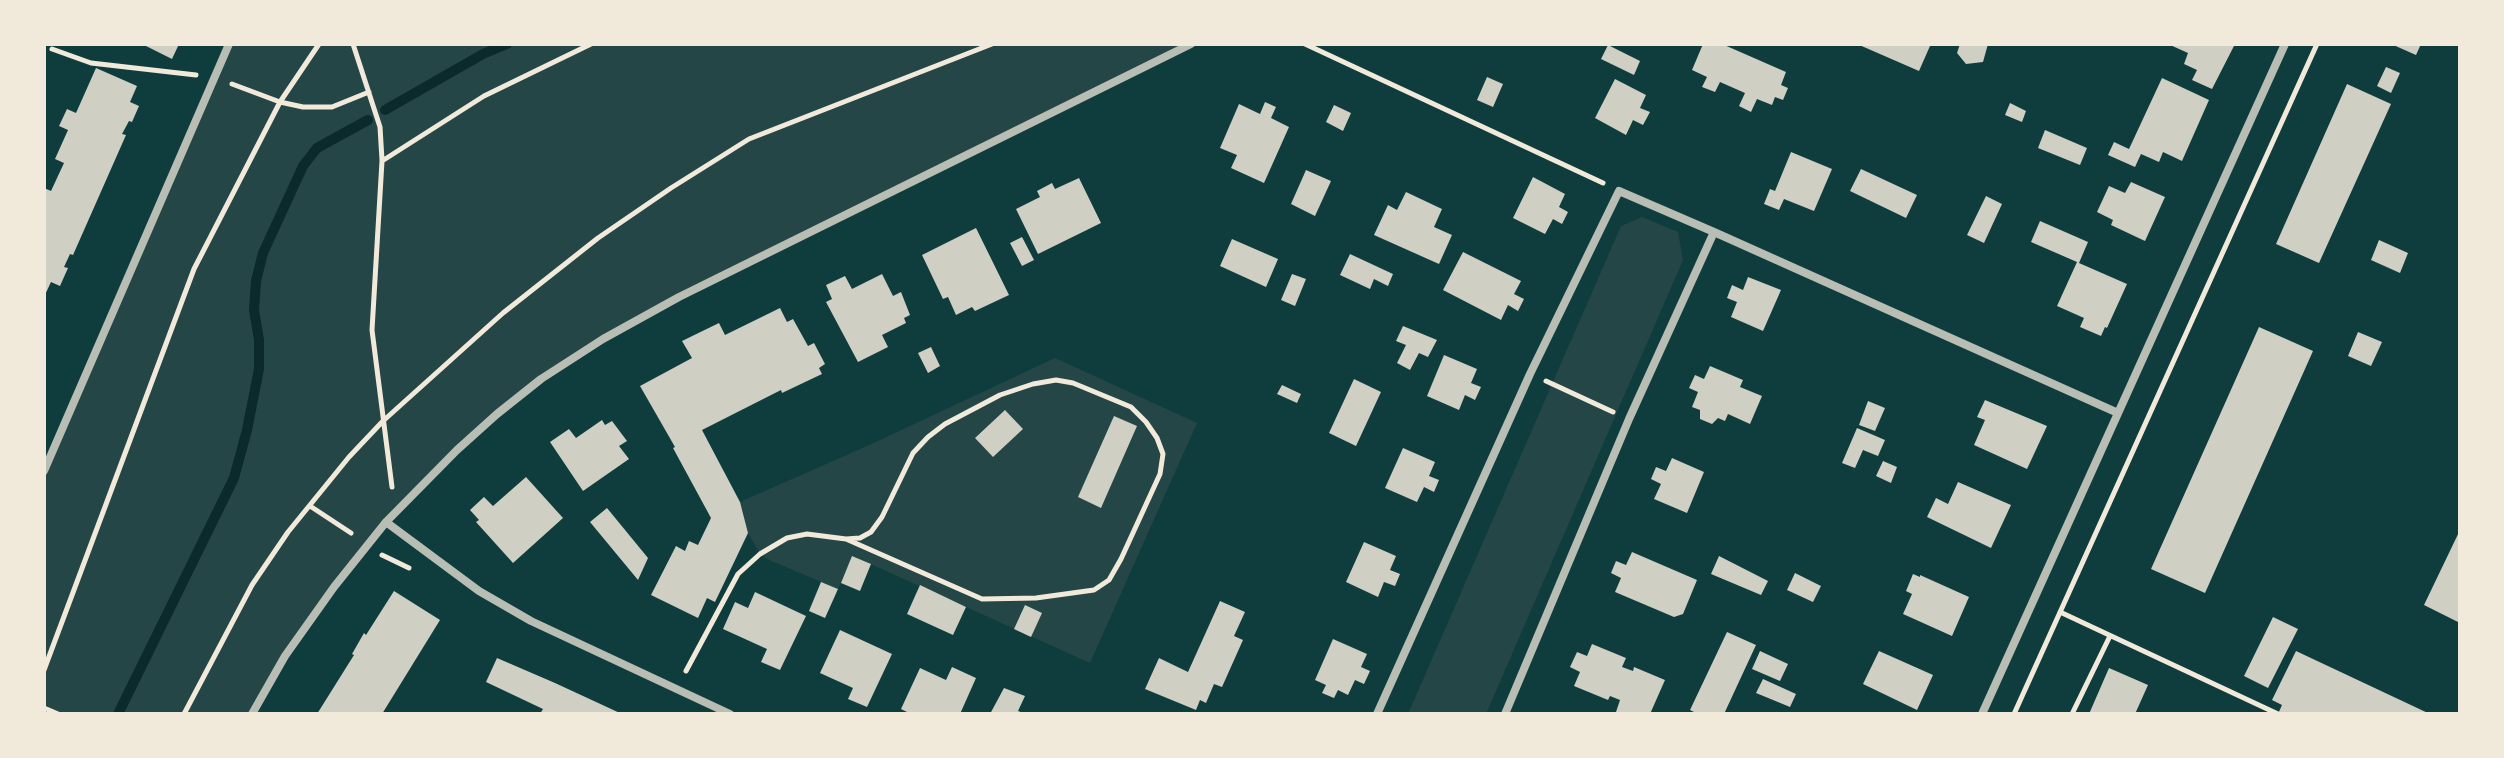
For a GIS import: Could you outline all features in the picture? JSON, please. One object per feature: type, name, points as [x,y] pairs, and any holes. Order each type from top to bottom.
[{"type":"street","points":[[44,471],[229,44]]},
{"type":"street","points":[[252,714],[285,656],[386,522],[497,414],[541,379],[603,339],[679,297],[1191,44]]},
{"type":"street","points":[[1982,714],[2285,44]]},
{"type":"street","points":[[1377,714],[1530,374],[1619,191],[2118,413]]},
{"type":"street","points":[[1505,714],[1629,419],[1714,232]]},
{"type":"street","points":[[386,522],[479,591],[531,621],[730,714]]},
{"type":"path","points":[[44,670],[194,269],[280,102],[319,44]]},
{"type":"path","points":[[353,44],[380,127],[382,161],[372,330],[395,513]]},
{"type":"path","points":[[382,161],[484,96],[591,44]]},
{"type":"path","points":[[184,714],[252,585],[288,532],[349,457],[383,421],[503,313],[598,238],[749,139],[992,44]]},
{"type":"path","points":[[1305,44],[1619,191]]},
{"type":"path","points":[[2014,714],[2317,44]]},
{"type":"path","points":[[52,49],[91,63],[214,78],[303,107],[332,107],[369,92]]},
{"type":"path","points":[[1530,374],[1629,419]]},
{"type":"path","points":[[676,690],[738,574],[754,558],[787,538],[807,534],[846,539],[860,538],[871,532],[882,517],[913,453],[928,437],[945,424],[1000,395],[1056,380],[1073,383],[1131,407],[1157,438],[1163,454],[1160,474],[1121,559],[1109,580],[1094,590],[1036,598],[982,599],[846,539]]},
{"type":"path","points":[[310,506],[381,554]]},
{"type":"path","points":[[2060,612],[2278,714]]},
{"type":"path","points":[[2072,714],[2110,636]]},
{"type":"path","points":[[44,708],[58,714]]},
{"type":"shaded area","points":[[229,44],[1191,44],[603,339],[497,414],[385,522],[334,587],[252,714],[44,714],[44,471]]},
{"type":"shaded area","points":[[1642,217],[1678,232],[1683,260],[1486,714],[1408,714],[1621,226]]},
{"type":"shaded area","points":[[1055,358],[1197,423],[1090,663],[853,556],[838,589],[760,554],[748,533],[740,502]]},
{"type":"building","points":[[142,44],[179,44],[172,59]]},
{"type":"building","points":[[1703,44],[1722,44],[1786,72],[1781,85],[1788,88],[1783,100],[1775,97],[1772,105],[1757,99],[1751,112],[1739,106],[1745,93],[1720,82],[1715,92],[1702,87],[1707,77],[1692,70]]},
{"type":"building","points":[[1857,44],[1924,44],[1930,46],[1919,71]]},
{"type":"building","points":[[1960,44],[1988,44],[1983,62],[1966,64],[1957,53]]},
{"type":"building","points":[[2168,44],[2235,44],[2212,89],[2192,80],[2197,70],[2184,64],[2188,53]]},
{"type":"building","points":[[2391,44],[2421,44],[2416,55]]},
{"type":"building","points":[[1608,45],[1640,61],[1634,75],[1601,59]]},
{"type":"building","points":[[2386,67],[2400,73],[2391,93],[2377,86]]},
{"type":"building","points":[[96,68],[137,86],[130,102],[139,106],[122,134],[126,135],[73,255],[70,254],[64,267],[68,268],[60,286],[51,282],[44,297],[44,188],[51,191],[64,163],[55,159],[68,130],[59,126],[67,109],[76,113]]},
{"type":"building","points":[[1487,77],[1503,84],[1493,107],[1477,100]]},
{"type":"building","points":[[2162,78],[2209,100],[2182,161],[2163,152],[2159,162],[2141,154],[2135,167],[2108,155],[2114,142],[2129,149]]},
{"type":"building","points":[[1615,79],[1646,95],[1640,108],[1650,112],[1643,125],[1633,120],[1626,135],[1595,118]]},
{"type":"building","points":[[2347,84],[2391,104],[2319,263],[2276,244]]},
{"type":"building","points":[[1265,102],[1276,107],[1271,118],[1289,127],[1264,183],[1231,168],[1237,155],[1220,148],[1239,104],[1260,114]]},
{"type":"building","points":[[2010,103],[2026,111],[2022,122],[2005,115]]},
{"type":"building","points":[[1334,105],[1351,113],[1343,131],[1326,122]]},
{"type":"building","points":[[2045,130],[2087,148],[2080,165],[2038,148]]},
{"type":"building","points":[[1791,152],[1832,169],[1814,211],[1784,199],[1779,210],[1764,204],[1770,189],[1775,191]]},
{"type":"building","points":[[1861,169],[1917,195],[1906,218],[1850,191]]},
{"type":"building","points":[[1306,170],[1331,181],[1315,216],[1291,204]]},
{"type":"building","points":[[1533,177],[1565,194],[1559,207],[1568,212],[1562,224],[1553,219],[1545,234],[1513,218]]},
{"type":"building","points":[[1079,178],[1101,223],[1038,254],[1016,209],[1040,197],[1037,191],[1052,183],[1055,189]]},
{"type":"building","points":[[2131,182],[2165,197],[2145,241],[2111,225],[2113,220],[2097,212],[2109,186],[2125,193]]},
{"type":"building","points":[[1406,192],[1442,209],[1434,227],[1452,235],[1439,264],[1374,235],[1388,205],[1397,210]]},
{"type":"building","points":[[1986,196],[2002,204],[1984,243],[1967,235]]},
{"type":"building","points":[[2040,221],[2088,242],[2079,263],[2127,284],[2101,336],[2080,327],[2084,318],[2057,306],[2077,262],[2031,242]]},
{"type":"building","points":[[976,228],[1009,295],[975,311],[972,307],[956,315],[948,297],[943,299],[922,255]]},
{"type":"building","points":[[1022,237],[1034,260],[1022,266],[1010,243]]},
{"type":"building","points":[[1232,239],[1278,259],[1266,287],[1220,266]]},
{"type":"building","points":[[2379,240],[2408,253],[2400,273],[2371,260]]},
{"type":"building","points":[[1463,252],[1521,281],[1514,294],[1524,299],[1518,311],[1508,305],[1501,320],[1443,290]]},
{"type":"building","points":[[1350,254],[1393,274],[1388,286],[1374,279],[1370,289],[1340,275]]},
{"type":"building","points":[[882,274],[893,296],[901,292],[910,315],[904,318],[906,323],[882,335],[888,347],[858,362],[826,302],[832,299],[826,285],[845,276],[852,289]]},
{"type":"building","points":[[1292,274],[1306,279],[1295,306],[1281,300]]},
{"type":"building","points":[[1748,277],[1781,290],[1763,331],[1731,317],[1737,302],[1727,298],[1732,285],[1743,290]]},
{"type":"building","points":[[780,308],[787,322],[793,319],[808,346],[814,343],[825,364],[819,368],[822,374],[782,393],[781,390],[702,430],[740,502],[748,533],[715,602],[707,598],[698,618],[651,595],[676,546],[685,551],[689,541],[698,545],[711,518],[640,386],[692,358],[682,341],[719,323],[725,335]]},
{"type":"building","points":[[1403,326],[1437,340],[1428,357],[1419,353],[1410,370],[1397,363],[1406,345],[1396,341]]},
{"type":"building","points":[[2259,327],[2313,351],[2205,593],[2151,569]]},
{"type":"building","points":[[2358,332],[2382,342],[2371,366],[2348,356]]},
{"type":"building","points":[[931,347],[940,366],[928,373],[918,353]]},
{"type":"building","points":[[1444,355],[1477,369],[1471,383],[1481,387],[1475,400],[1465,395],[1459,410],[1427,396]]},
{"type":"building","points":[[1710,366],[1743,380],[1740,387],[1762,396],[1750,424],[1728,414],[1725,421],[1718,418],[1712,424],[1700,419],[1700,410],[1692,407],[1698,392],[1689,388],[1695,375],[1704,379]]},
{"type":"building","points":[[1354,379],[1381,392],[1356,446],[1329,433]]},
{"type":"building","points":[[1282,385],[1301,394],[1297,403],[1277,394]]},
{"type":"building","points":[[1985,400],[2047,426],[2027,469],[1974,445],[1985,420],[1977,417]]},
{"type":"building","points":[[1868,401],[1885,408],[1875,431],[1859,425]]},
{"type":"building","points":[[1005,410],[1023,429],[993,457],[975,438]]},
{"type":"building","points":[[1114,416],[1137,426],[1101,508],[1078,497]]},
{"type":"building","points":[[602,420],[605,425],[612,421],[627,441],[619,446],[629,459],[583,491],[550,442],[569,429],[576,438]]},
{"type":"building","points":[[1857,428],[1885,440],[1878,456],[1863,450],[1855,468],[1842,463]]},
{"type":"building","points":[[1403,448],[1435,462],[1429,476],[1439,480],[1434,492],[1424,487],[1417,502],[1385,488]]},
{"type":"building","points":[[1672,458],[1704,472],[1687,513],[1654,499],[1661,484],[1651,479],[1656,467],[1666,471]]},
{"type":"building","points":[[1883,461],[1897,467],[1891,483],[1876,476]]},
{"type":"building","points":[[526,477],[563,518],[513,563],[476,522],[479,520],[470,510],[484,497],[493,506]]},
{"type":"building","points":[[1958,482],[2011,505],[1991,548],[1927,517],[1936,498],[1948,504]]},
{"type":"building","points":[[607,508],[648,558],[638,580],[590,522]]},
{"type":"building","points":[[2460,530],[2460,623],[2424,605]]},
{"type":"building","points":[[1364,542],[1396,556],[1390,570],[1400,574],[1395,586],[1384,582],[1378,597],[1346,582]]},
{"type":"building","points":[[1632,552],[1697,580],[1683,614],[1674,617],[1615,592],[1621,578],[1611,573],[1616,561],[1626,565]]},
{"type":"building","points":[[852,556],[871,564],[860,591],[841,583]]},
{"type":"building","points":[[1719,556],[1768,581],[1761,595],[1711,574]]},
{"type":"building","points":[[1795,573],[1821,586],[1813,602],[1787,590]]},
{"type":"building","points":[[1913,574],[1969,597],[1952,636],[1903,614],[1912,594],[1906,591]]},
{"type":"building","points":[[821,582],[838,589],[825,618],[809,611]]},
{"type":"building","points":[[920,585],[966,607],[953,635],[907,614]]},
{"type":"building","points":[[394,591],[440,620],[382,714],[317,714],[364,633],[366,635]]},
{"type":"building","points":[[755,592],[806,616],[780,670],[761,662],[767,649],[723,629],[735,602],[748,608]]},
{"type":"building","points":[[1220,601],[1245,612],[1234,636],[1243,640],[1222,687],[1214,684],[1206,703],[1200,700],[1196,710],[1145,689],[1159,658],[1188,672]]},
{"type":"building","points":[[1025,605],[1042,613],[1031,637],[1014,629]]},
{"type":"building","points":[[2273,617],[2298,629],[2268,688],[2244,676]]},
{"type":"building","points":[[840,630],[892,654],[867,707],[848,699],[853,688],[820,673]]},
{"type":"building","points":[[1727,632],[1756,645],[1724,714],[1698,714],[1690,710]]},
{"type":"building","points":[[1333,639],[1367,654],[1361,667],[1370,671],[1364,684],[1355,680],[1348,695],[1338,690],[1334,698],[1322,693],[1326,685],[1315,680]]},
{"type":"building","points":[[1592,644],[1626,658],[1622,667],[1633,671],[1634,667],[1665,680],[1650,714],[1616,712],[1620,700],[1610,696],[1608,700],[1574,686],[1580,672],[1570,667],[1577,652],[1587,656]]},
{"type":"building","points":[[1760,651],[1788,664],[1780,681],[1752,669]]},
{"type":"building","points":[[1879,651],[1933,675],[1917,710],[1863,684]]},
{"type":"building","points":[[2296,651],[2430,714],[2278,714],[2282,705],[2272,700]]},
{"type":"building","points":[[497,658],[622,714],[540,714],[543,709],[486,682]]},
{"type":"building","points":[[952,667],[976,678],[960,714],[911,714],[901,709],[920,668],[946,680]]},
{"type":"building","points":[[2109,668],[2148,685],[2135,714],[2089,714]]},
{"type":"building","points":[[1763,679],[1796,694],[1790,707],[1756,693]]},
{"type":"building","points":[[1004,688],[1025,696],[1018,711],[1026,714],[990,714]]},
{"type":"waterway","points":[[385,110],[483,54],[507,44]]},
{"type":"waterway","points":[[118,714],[234,478],[259,369],[259,340],[254,310],[256,281],[263,253],[303,166],[317,148],[368,120]]}]
